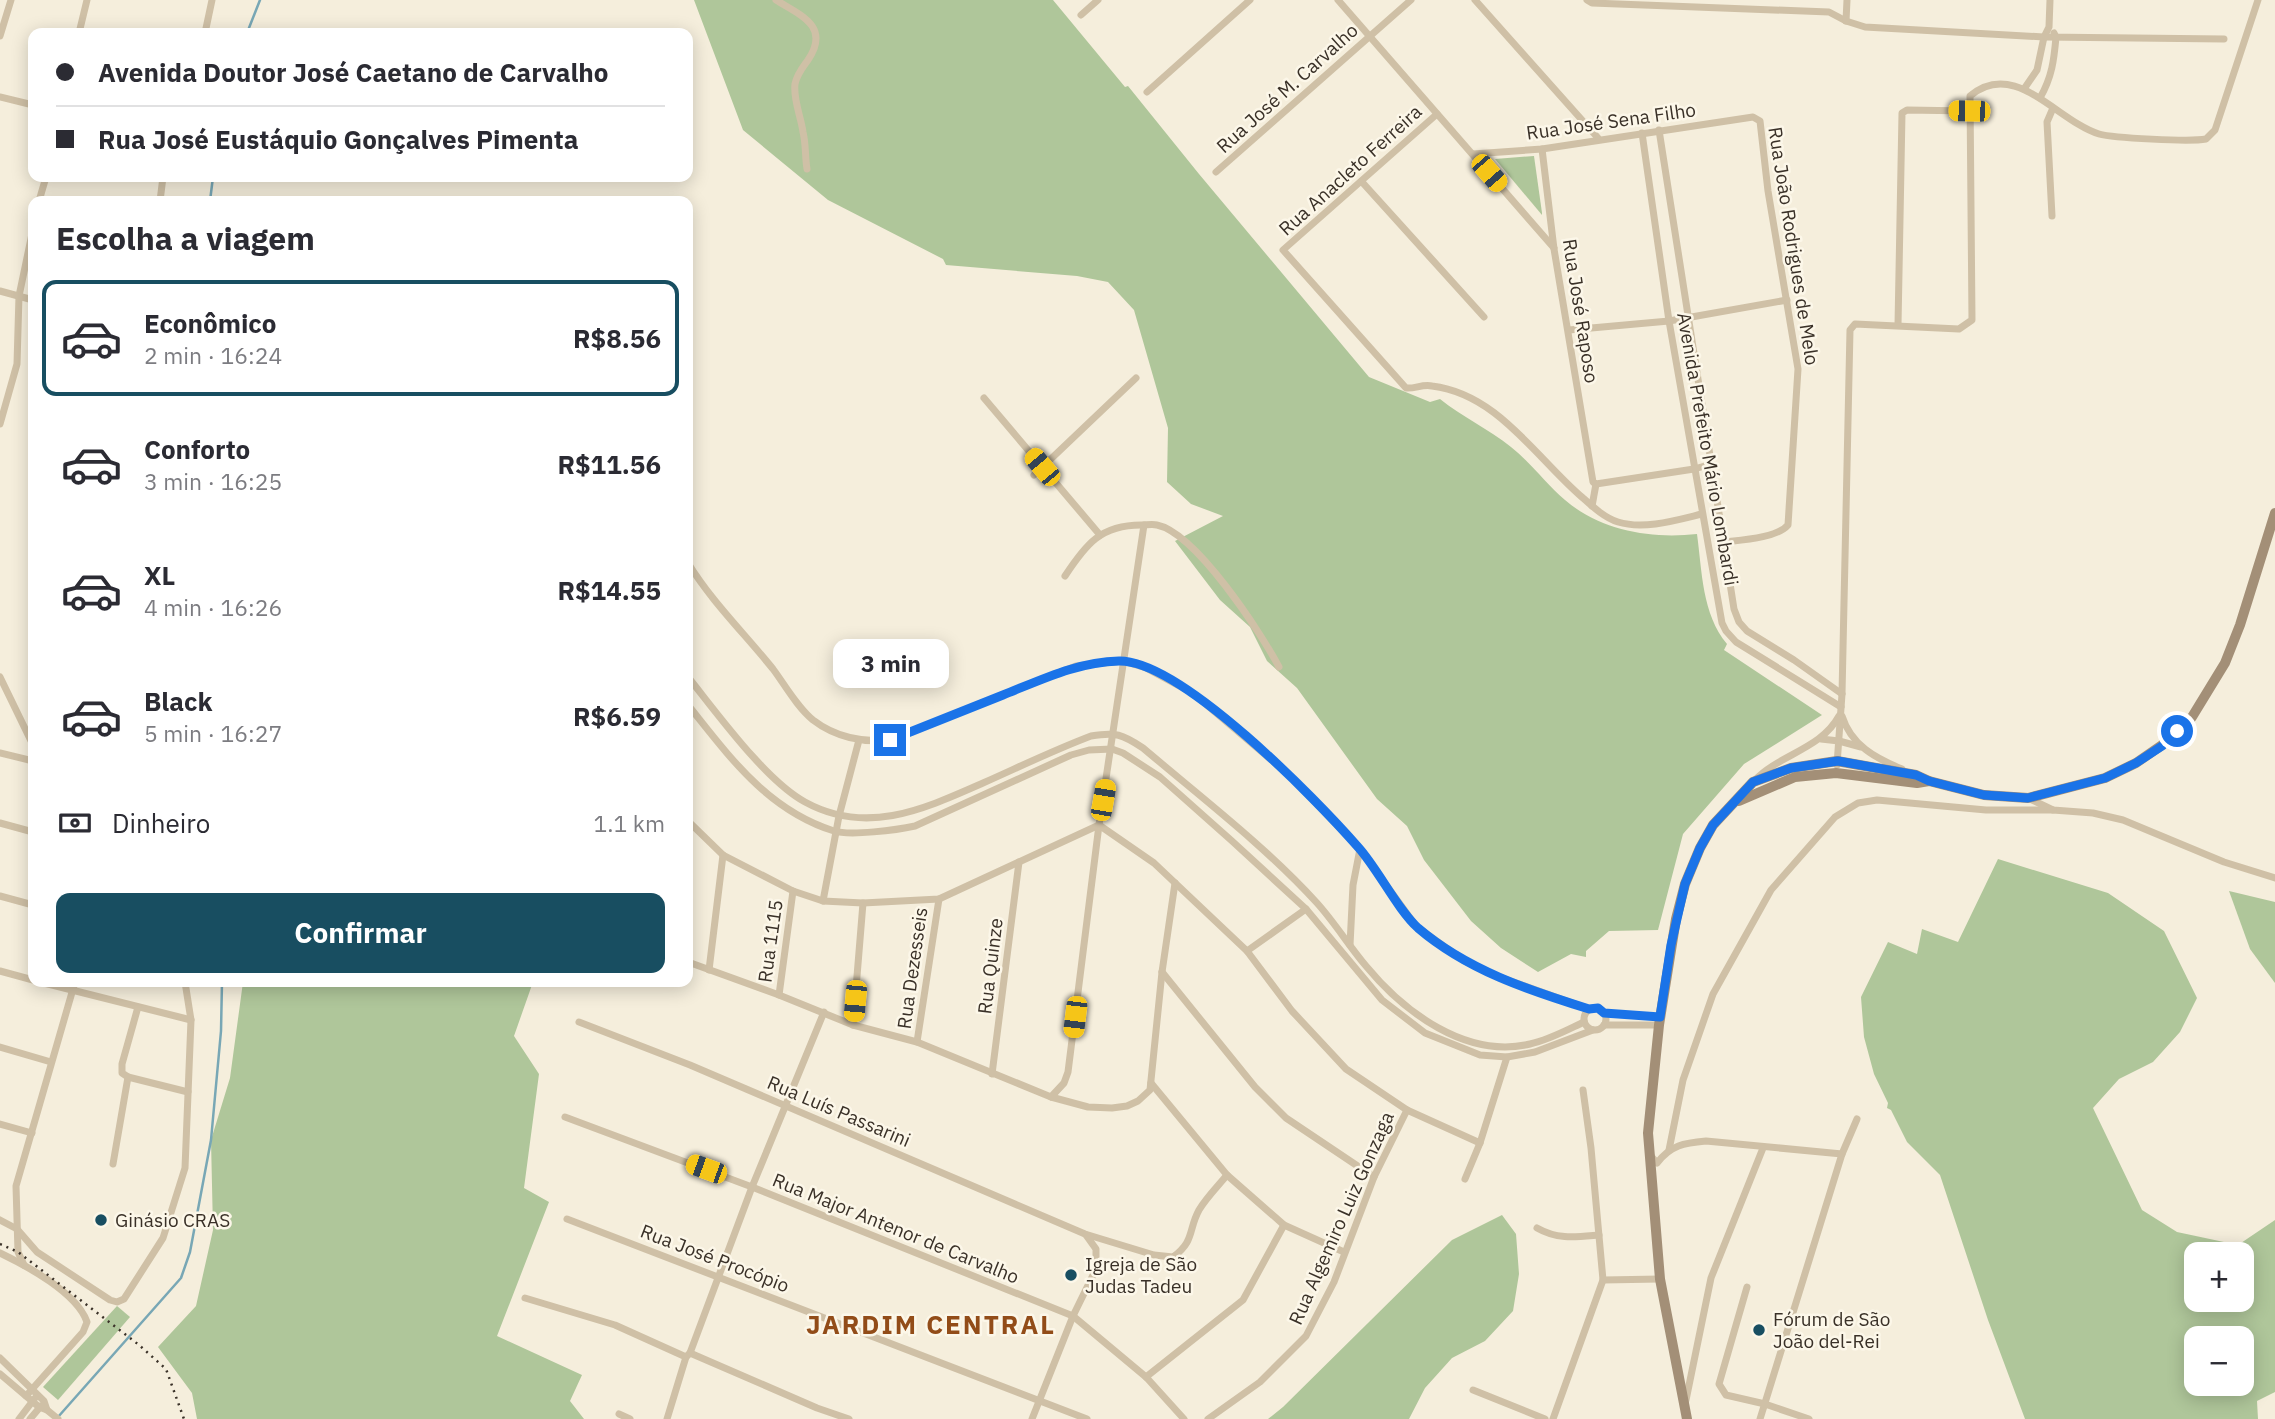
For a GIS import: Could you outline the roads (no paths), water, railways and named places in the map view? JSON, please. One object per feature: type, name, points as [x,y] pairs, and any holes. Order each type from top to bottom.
[{"type":"main road","points":[[1686,1413],[1660,1279],[1648,1133],[1671,945],[1685,884],[1713,825],[1753,782],[1791,768],[1838,761],[1916,775],[1984,795],[2028,798],[2105,778],[2136,763],[2162,746],[2192,717],[2225,663],[2240,625],[2275,513]]},
{"type":"main road","points":[[1733,804],[1795,777],[1836,773],[1917,783],[1929,781]]},
{"type":"street","points":[[0,36],[11,0]]},
{"type":"street","points":[[80,28],[87,0]]},
{"type":"street","points":[[201,0],[211,1],[206,28]]},
{"type":"street","points":[[776,0],[798,11],[815,29],[812,52],[798,75],[795,88],[807,169]]},
{"type":"street","points":[[1081,15],[1098,0]]},
{"type":"street","points":[[1147,92],[1250,0]]},
{"type":"street","points":[[1338,0],[1554,249]]},
{"type":"street","name":"Rua José M. Carvalho","points":[[1216,172],[1411,0]]},
{"type":"street","points":[[1475,0],[1598,138]]},
{"type":"street","points":[[1587,0],[1592,3],[1728,4],[1829,12],[1865,27],[2043,37],[2224,39]]},
{"type":"street","points":[[1829,0],[1829,12]]},
{"type":"street","points":[[1846,21],[1847,0]]},
{"type":"street","points":[[2024,89],[2036,70],[2043,37],[2049,27],[2050,0]]},
{"type":"street","points":[[1836,773],[1842,694],[1850,330],[1855,324],[1959,329],[1972,320],[1970,96],[1980,88],[2003,84],[2024,89],[2040,97],[2082,126],[2102,135],[2206,139],[2215,130],[2258,0]]},
{"type":"street","points":[[2040,97],[2050,80],[2054,64],[2056,37],[2049,27]]},
{"type":"street","points":[[0,97],[28,104]]},
{"type":"street","points":[[2052,216],[2047,122],[2053,108]]},
{"type":"street","points":[[1898,325],[1902,113],[1908,110],[1969,111]]},
{"type":"street","name":"Rua Anacleto Ferreira","points":[[1437,114],[1283,250],[1406,388],[1433,386],[1479,403],[1507,423],[1592,506]]},
{"type":"street","name":"Rua José Sena Filho","points":[[1473,154],[1542,149],[1598,138],[1753,117]]},
{"type":"street","name":"Rua João Rodrigues de Melo","points":[[1724,542],[1762,536],[1784,530],[1788,525],[1798,369],[1768,191],[1760,121],[1753,117]]},
{"type":"street","name":"Avenida Prefeito Mário Lombardi","points":[[1659,130],[1734,609],[1739,622],[1747,631]]},
{"type":"street","name":"Avenida Prefeito Mário Lombardi","points":[[1642,133],[1669,321],[1702,514],[1722,622],[1736,642]]},
{"type":"street","name":"Rua José Raposo","points":[[1542,149],[1554,249],[1593,481],[1592,506]]},
{"type":"street","points":[[1362,182],[1484,317]]},
{"type":"street","points":[[0,424],[17,364],[19,296],[28,253]]},
{"type":"street","points":[[0,291],[28,299]]},
{"type":"street","points":[[1569,330],[1669,321],[1787,300]]},
{"type":"street","points":[[1034,475],[1136,378]]},
{"type":"street","points":[[984,398],[1100,535]]},
{"type":"street","points":[[1593,481],[1694,469],[1712,464]]},
{"type":"street","points":[[1592,506],[1619,522],[1645,524],[1670,522],[1702,514]]},
{"type":"street","points":[[1065,576],[1079,555],[1108,530],[1123,525],[1158,525],[1173,532],[1214,572],[1247,613],[1279,667]]},
{"type":"street","points":[[1051,1097],[1064,1083],[1068,1072],[1099,825],[1144,525]]},
{"type":"street","points":[[693,571],[705,591],[748,639],[812,719],[831,730],[859,740],[890,740],[1076,666],[1123,661],[1172,681],[1194,694],[1227,720],[1289,775],[1360,849],[1416,926],[1463,960],[1491,974],[1589,1009],[1598,1008],[1604,1013],[1660,1021]]},
{"type":"street","points":[[1842,694],[1747,631],[1736,642],[1841,710],[1850,733],[1862,748]]},
{"type":"street","points":[[0,677],[28,736]]},
{"type":"street","points":[[693,683],[764,768],[803,801],[839,816],[878,818],[928,808],[1091,736],[1114,733],[1124,736],[1143,748],[1246,835],[1318,904],[1391,996],[1444,1031],[1476,1043],[1502,1048],[1530,1045],[1584,1022]]},
{"type":"street","points":[[1753,782],[1774,765],[1821,739],[1835,723],[1841,710]]},
{"type":"street","points":[[693,711],[761,791],[791,811],[835,831],[897,830],[915,826],[1071,755],[1089,750],[1112,749],[1160,777],[1306,909],[1382,1000],[1425,1033],[1480,1055],[1507,1057],[1535,1052],[1604,1025],[1660,1021]]},
{"type":"street","points":[[1821,739],[1862,748],[1883,761],[1916,775]]},
{"type":"street","points":[[823,901],[835,831],[859,740]]},
{"type":"street","points":[[0,753],[28,760]]},
{"type":"street","points":[[2028,798],[2053,810]]},
{"type":"street","points":[[1669,1150],[1683,1080],[1713,994],[1770,890],[1835,817],[1858,803],[1877,800],[1986,810],[2093,813],[2123,820],[2212,857],[2275,878]]},
{"type":"street","points":[[0,823],[28,831]]},
{"type":"street","points":[[693,826],[723,855],[793,891],[823,901],[863,903],[939,899],[1099,825]]},
{"type":"street","points":[[1099,825],[1154,863],[1247,951],[1292,1011],[1346,1069],[1407,1110],[1480,1143]]},
{"type":"street","points":[[1350,945],[1353,885],[1360,849]]},
{"type":"street","points":[[709,970],[723,855]]},
{"type":"street","name":"Rua Quinze","points":[[992,1074],[1020,862]]},
{"type":"street","points":[[693,964],[853,1025],[917,1042],[1051,1097],[1088,1107],[1127,1106],[1144,1097],[1150,1090],[1162,972],[1175,883]]},
{"type":"street","name":"Rua 1115","points":[[779,995],[793,891]]},
{"type":"street","points":[[0,896],[28,904]]},
{"type":"street","name":"Rua Dezesseis","points":[[917,1042],[939,899]]},
{"type":"street","points":[[853,1025],[863,903]]},
{"type":"street","points":[[1247,951],[1306,909]]},
{"type":"street","points":[[0,971],[28,979]]},
{"type":"street","points":[[1162,972],[1255,1087],[1286,1118],[1374,1177]]},
{"type":"street","points":[[59,987],[191,1020]]},
{"type":"street","points":[[24,1265],[18,1252],[16,1186],[74,987]]},
{"type":"street","points":[[0,1220],[17,1229],[37,1252],[110,1300],[117,1302],[124,1299],[163,1238],[185,1168],[191,1020],[186,987]]},
{"type":"street","points":[[138,1007],[121,1073],[188,1092]]},
{"type":"street","points":[[1589,1009],[1584,1015],[1584,1022],[1593,1030]]},
{"type":"street","points":[[667,1419],[688,1355],[720,1277],[752,1187],[824,1012]]},
{"type":"street","points":[[1604,1013],[1604,1025]]},
{"type":"street","name":"Rua Luís Passarini","points":[[579,1022],[691,1065],[1085,1234],[1154,1255],[1173,1258],[1184,1249],[1193,1231],[1198,1211],[1227,1175]]},
{"type":"street","points":[[0,1047],[51,1062]]},
{"type":"street","points":[[1465,1179],[1480,1143],[1507,1057]]},
{"type":"street","points":[[113,1164],[128,1077]]},
{"type":"street","points":[[1151,1083],[1227,1175],[1284,1225],[1344,1252]]},
{"type":"street","points":[[1553,1419],[1603,1280],[1583,1090]]},
{"type":"street","name":"Rua Algemiro Luiz Gonzaga","points":[[1208,1419],[1260,1382],[1306,1336],[1334,1282],[1374,1177],[1407,1110]]},
{"type":"street","name":"Rua Major Antenor de Carvalho","points":[[565,1117],[752,1187],[1073,1316],[1146,1377],[1184,1419]]},
{"type":"street","points":[[1760,1419],[1842,1154],[1857,1119]]},
{"type":"street","points":[[0,1124],[32,1133]]},
{"type":"street","points":[[1649,1153],[1657,1163],[1669,1150],[1689,1142],[1706,1141],[1842,1154]]},
{"type":"street","points":[[1686,1413],[1711,1278],[1763,1148]]},
{"type":"street","name":"Rua José Procópio","points":[[568,1219],[1087,1419]]},
{"type":"street","points":[[1146,1377],[1243,1300],[1284,1225]]},
{"type":"street","points":[[1537,1228],[1555,1237],[1599,1235]]},
{"type":"street","points":[[1032,1419],[1097,1262],[1096,1249],[1085,1234]]},
{"type":"street","points":[[0,1253],[24,1265],[83,1310],[87,1322],[30,1419]]},
{"type":"street","points":[[1603,1280],[1660,1279]]},
{"type":"street","points":[[1746,1287],[1719,1384],[1726,1395],[1765,1404],[1808,1419]]},
{"type":"street","points":[[525,1298],[615,1325],[849,1419]]},
{"type":"street","points":[[0,1357],[41,1404]]},
{"type":"street","points":[[0,1374],[41,1404]]},
{"type":"street","points":[[1472,1390],[1545,1419]]},
{"type":"street","points":[[19,1419],[41,1404]]},
{"type":"street","points":[[619,1414],[630,1419]]},
{"type":"waterway","points":[[249,28],[260,0]]},
{"type":"waterway","points":[[211,196],[212,182]]},
{"type":"waterway","points":[[58,1417],[181,1278],[190,1252],[211,1140],[221,1031],[222,987]]},
{"type":"railway","points":[[0,1244],[18,1252],[166,1369],[184,1419]]},
{"type":"place","name":"Ginásio CRAS","points":[[101,1220]]},
{"type":"place","name":"Igreja de São Judas Tadeu","points":[[1071,1275]]},
{"type":"place","name":"Fórum de São João del-Rei","points":[[1759,1330]]},
{"type":"district","name":"JARDIM CENTRAL","points":[[931,1324]]}]
